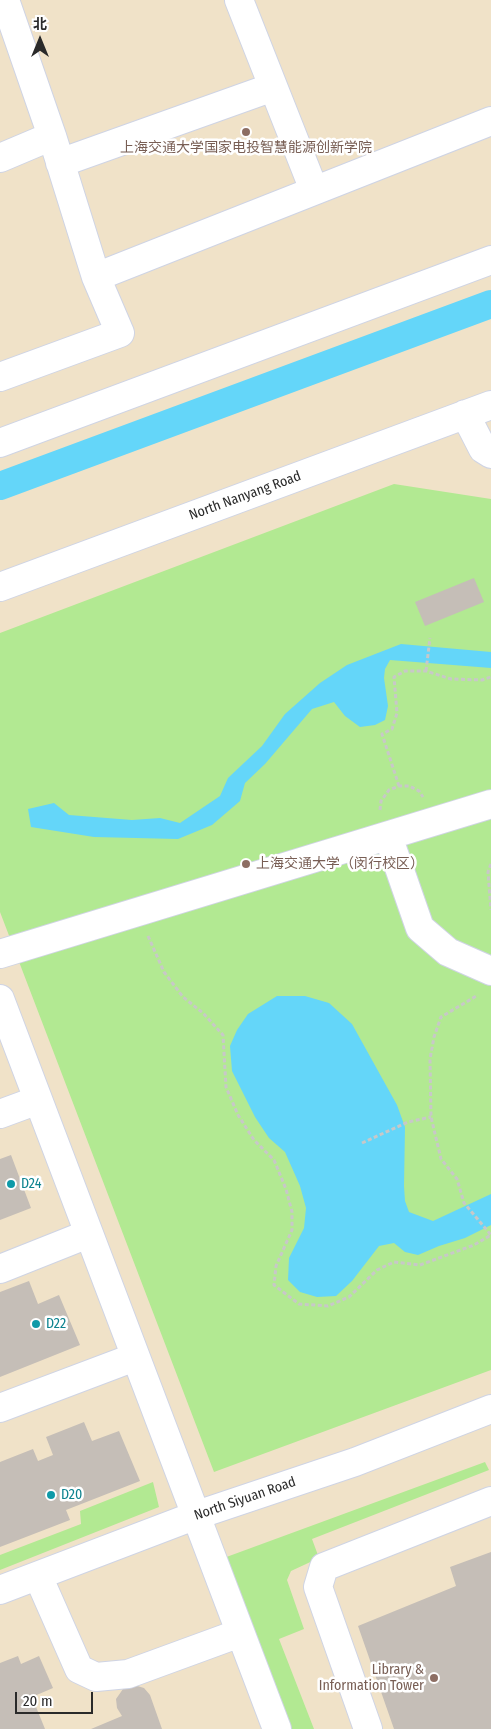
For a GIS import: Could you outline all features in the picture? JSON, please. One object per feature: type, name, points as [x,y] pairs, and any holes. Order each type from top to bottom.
[{"type":"street","points":[[0,377],[120,333],[96,277],[52,136],[5,0]]},
{"type":"street","points":[[239,0],[314,190]]},
{"type":"street","points":[[60,163],[273,87]]},
{"type":"street","points":[[96,277],[491,121]]},
{"type":"street","points":[[0,158],[52,136]]},
{"type":"street","points":[[0,443],[491,260]]},
{"type":"street","name":"North Nanyang Road","points":[[0,587],[491,404]]},
{"type":"street","points":[[465,414],[483,450],[491,454]]},
{"type":"street","points":[[0,954],[491,804]]},
{"type":"street","points":[[388,836],[420,928],[448,952],[488,981]]},
{"type":"street","points":[[0,999],[194,1516],[277,1729]]},
{"type":"street","points":[[0,1114],[38,1100]]},
{"type":"street","points":[[0,1269],[88,1234]]},
{"type":"street","points":[[0,1408],[134,1357]]},
{"type":"street","name":"North Siyuan Road","points":[[0,1590],[194,1516],[355,1462],[490,1413]]},
{"type":"street","points":[[368,1729],[318,1587],[324,1567],[491,1500]]},
{"type":"street","points":[[38,1576],[79,1669],[96,1677],[128,1674],[240,1633]]},
{"type":"path","points":[[426,671],[430,638]]},
{"type":"path","points":[[398,786],[382,734],[392,729],[397,713],[394,677],[405,671],[426,671],[451,679],[482,680],[491,678]]},
{"type":"path","points":[[491,864],[488,872],[491,910]]},
{"type":"path","points":[[131,914],[147,932],[164,972],[183,997],[203,1013],[223,1035],[226,1087],[238,1115],[254,1140],[274,1160],[286,1189],[292,1212],[292,1230],[276,1266],[274,1286],[299,1304],[328,1306],[349,1297],[377,1270],[394,1262],[420,1265],[474,1245],[491,1235],[466,1205],[457,1179],[441,1159],[431,1117],[430,1059],[434,1037],[441,1017],[463,1006],[488,981]]},
{"type":"path","points":[[362,1143],[408,1122],[431,1117]]},
{"type":"shaded area","name":"上海交通大学（闵行校区）","points":[[0,0],[491,0],[491,1729],[0,1729]]},
{"type":"green space","points":[[394,484],[491,499],[491,1370],[214,1472],[0,912],[0,633]]},
{"type":"green space","points":[[485,1462],[489,1470],[312,1539],[319,1558],[291,1571],[287,1580],[304,1629],[279,1639],[314,1729],[292,1729],[221,1559]]},
{"type":"green space","points":[[153,1482],[159,1507],[0,1570],[0,1555],[81,1524],[80,1511]]},
{"type":"water","points":[[401,644],[491,652],[491,668],[390,660],[385,669],[384,678],[388,706],[385,720],[375,725],[360,727],[345,716],[334,702],[312,709],[265,764],[245,783],[240,801],[212,825],[178,839],[94,837],[31,827],[28,809],[54,803],[69,815],[132,820],[160,818],[180,823],[220,796],[228,778],[262,746],[285,714],[320,683],[347,665]]},
{"type":"water","points":[[277,996],[305,996],[329,1003],[352,1024],[397,1105],[405,1127],[404,1186],[405,1201],[409,1212],[433,1221],[491,1194],[491,1225],[465,1238],[418,1255],[405,1252],[394,1243],[379,1246],[352,1281],[336,1296],[317,1297],[300,1292],[288,1280],[289,1258],[304,1228],[306,1208],[300,1186],[285,1152],[269,1138],[255,1117],[232,1071],[230,1046],[237,1030],[248,1014]]},
{"type":"building","points":[[474,578],[484,602],[425,626],[415,602]]},
{"type":"building","name":"D24","points":[[11,1155],[31,1208],[0,1220],[0,1159]]},
{"type":"building","name":"D22","points":[[29,1281],[38,1304],[59,1295],[80,1345],[0,1377],[0,1292]]},
{"type":"building","name":"D20","points":[[84,1422],[92,1441],[119,1431],[140,1481],[66,1510],[70,1520],[0,1547],[0,1462],[33,1449],[38,1461],[53,1455],[46,1437]]},
{"type":"building","name":"Library & Information Tower","points":[[491,1552],[491,1729],[394,1729],[358,1626],[456,1586],[450,1567]]},
{"type":"building","points":[[18,1656],[21,1664],[39,1656],[53,1688],[32,1697],[45,1729],[0,1729],[0,1663]]},
{"type":"building","points":[[134,1685],[144,1688],[150,1695],[162,1729],[91,1729],[122,1716],[117,1708],[116,1699],[123,1689]]},
{"type":"waterway","points":[[0,486],[491,304]]},
{"type":"place","name":"上海交通大学国家电投智慧能源创新学院","points":[[246,132]]},
{"type":"place","name":"上海交通大学（闵行校区）","points":[[246,864]]},
{"type":"place","name":"D24","points":[[11,1184]]},
{"type":"place","name":"D22","points":[[36,1324]]},
{"type":"place","name":"D20","points":[[51,1495]]},
{"type":"place","name":"Library & Information Tower","points":[[434,1678]]}]
